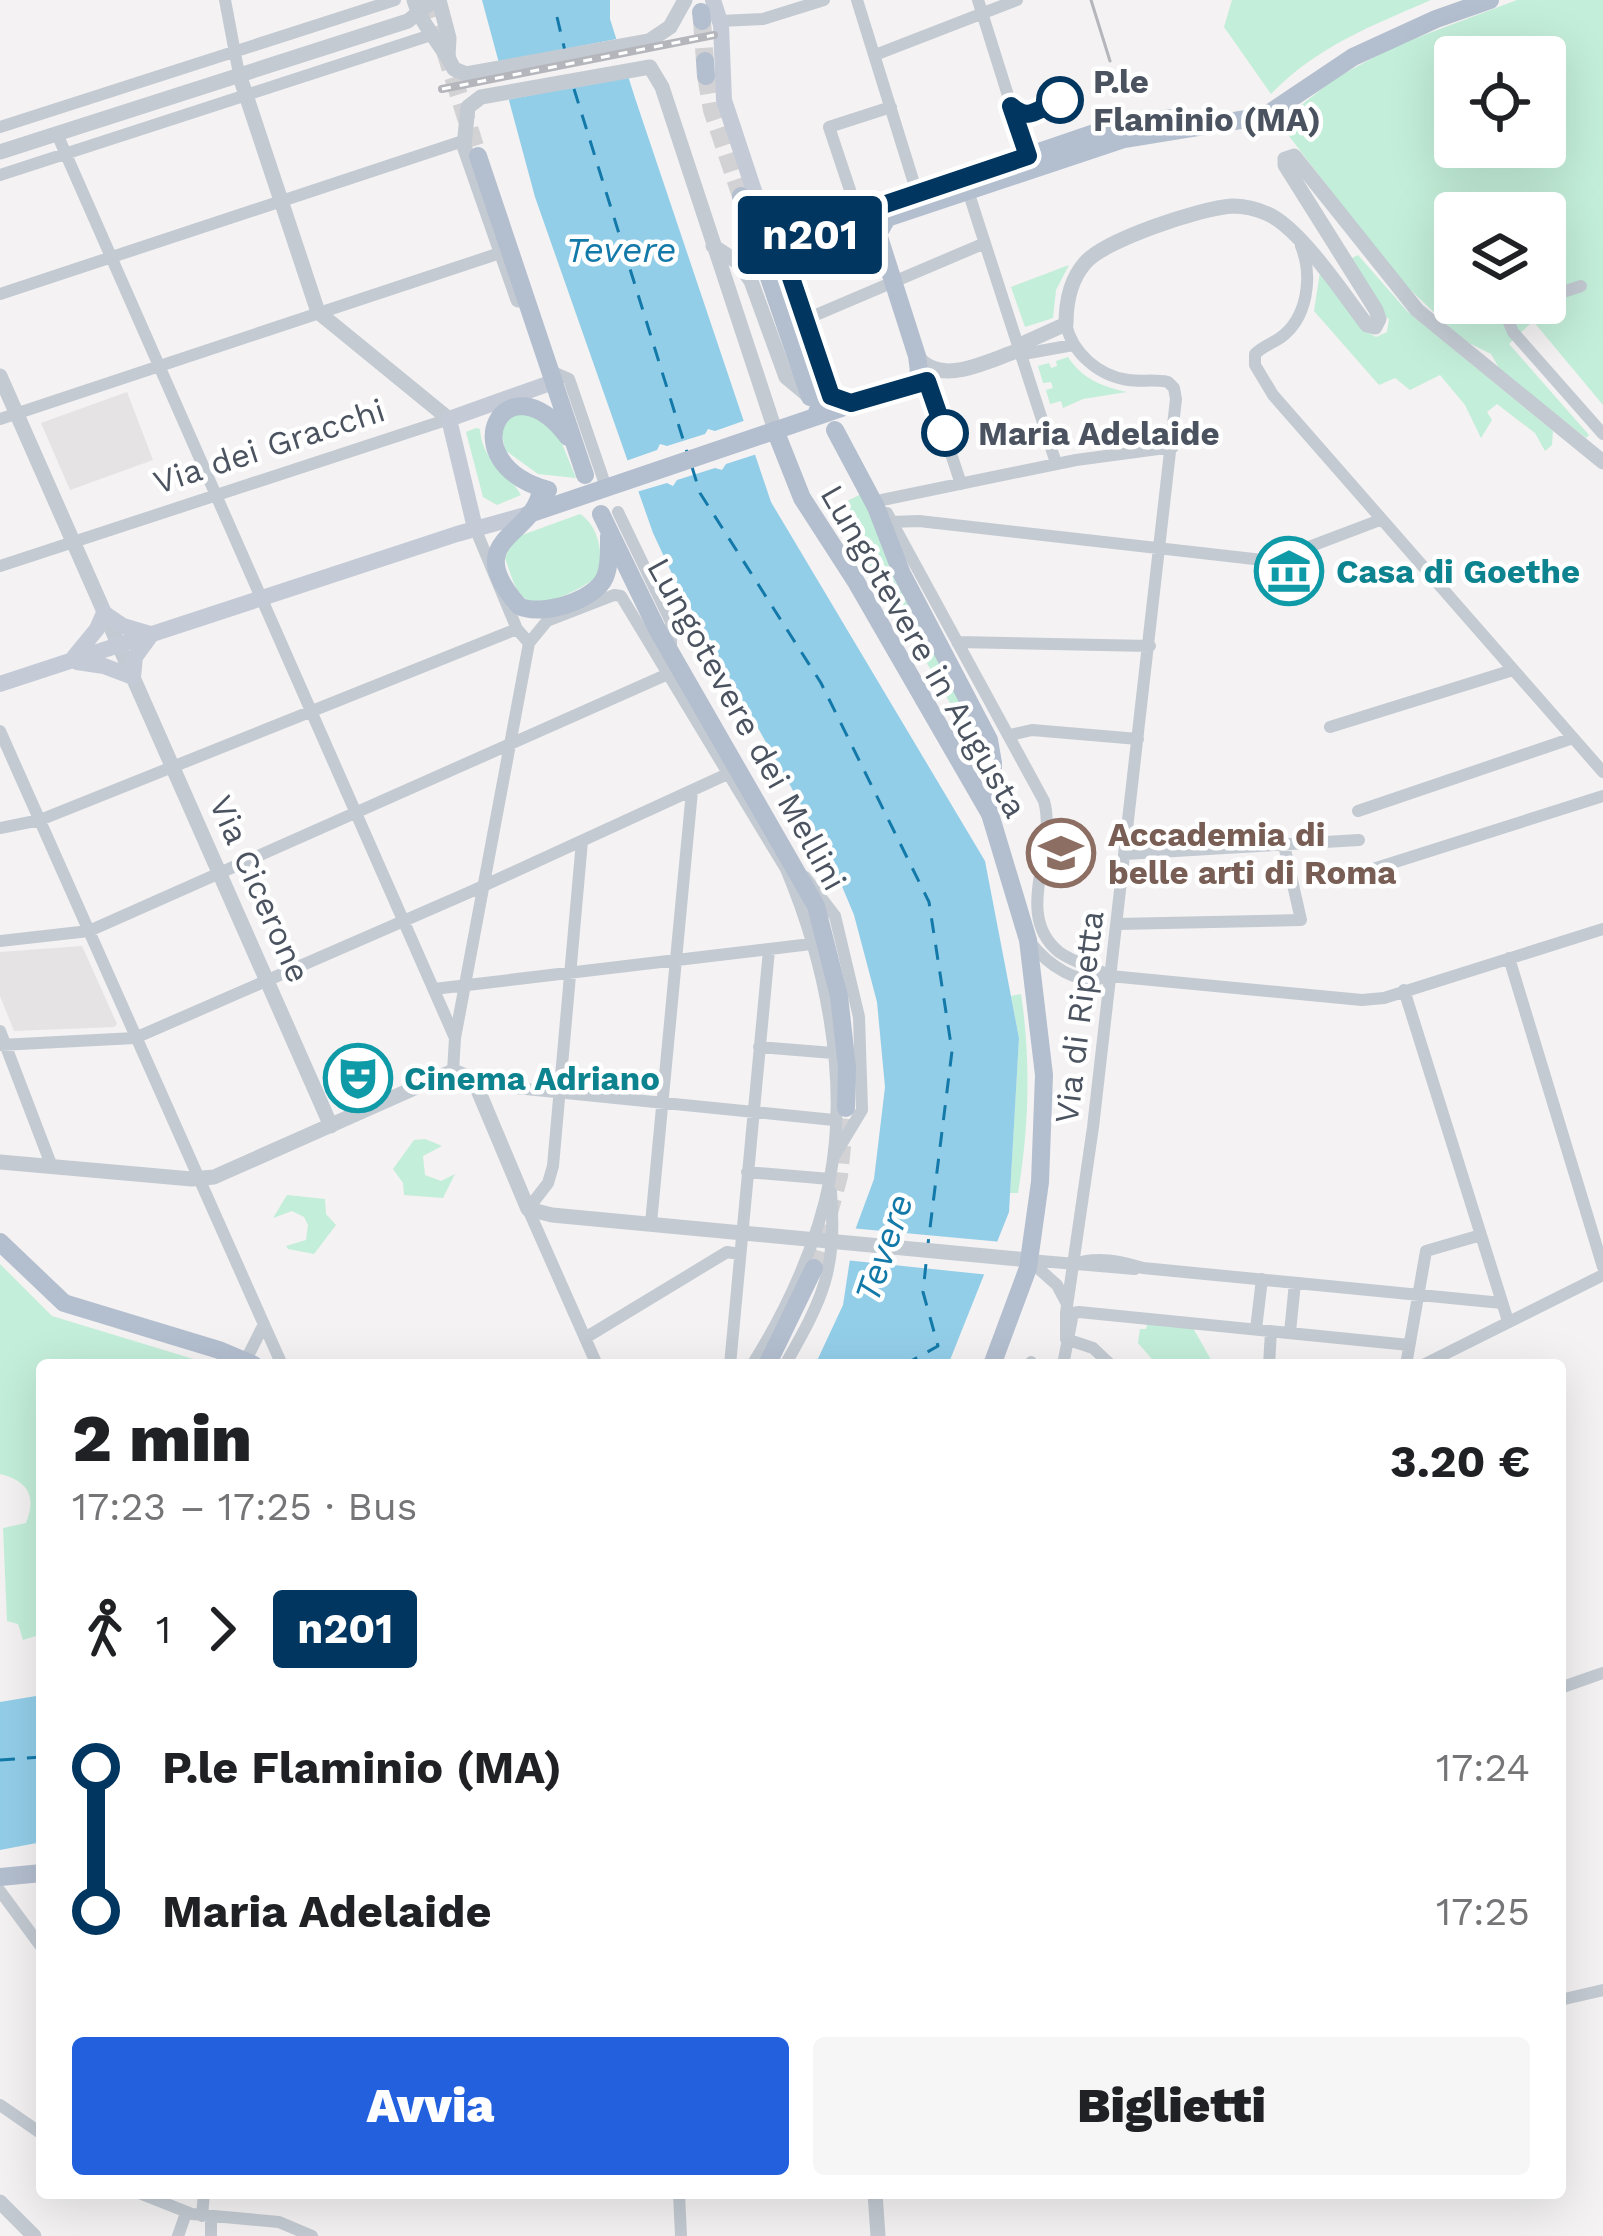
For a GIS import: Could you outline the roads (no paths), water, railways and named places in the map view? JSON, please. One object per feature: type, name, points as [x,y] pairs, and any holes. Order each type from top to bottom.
[{"type":"main road","points":[[1272,107],[1333,55],[1459,0]]},
{"type":"main road","points":[[0,684],[770,432],[817,400],[851,403],[919,383],[917,356],[878,234],[887,218],[968,191],[1125,125],[1272,107],[1353,56],[1490,0]]},
{"type":"main road","points":[[704,11],[724,100],[766,227],[780,239],[802,237],[917,193],[1026,164]]},
{"type":"main road","points":[[478,156],[578,450]]},
{"type":"main road","points":[[741,196],[753,232]]},
{"type":"main road","points":[[838,225],[878,234]]},
{"type":"main road","points":[[802,237],[783,258],[804,320],[817,400]]},
{"type":"main road","points":[[765,266],[817,400]]},
{"type":"main road","name":"Via dei Gracchi","points":[[448,419],[554,376]]},
{"type":"main road","points":[[519,407],[544,411],[600,484],[541,489],[523,479],[495,451],[491,434],[499,417],[519,407]]},
{"type":"main road","points":[[448,419],[476,528]]},
{"type":"main road","points":[[835,430],[880,515],[902,574],[989,740],[993,763],[990,814]]},
{"type":"main road","name":"Lungotevere in Augusta","points":[[770,432],[802,498],[855,580],[990,814],[1028,940],[1045,1090],[1040,1182],[994,1359]]},
{"type":"main road","points":[[529,514],[539,502],[541,489]]},
{"type":"main road","name":"Lungotevere dei Mellini","points":[[529,514],[500,542],[496,558],[514,602],[533,612],[549,610],[598,588],[606,574],[610,520],[732,772],[816,906],[833,963],[844,1027],[840,1114]]},
{"type":"main road","points":[[70,661],[98,629],[104,613],[123,626],[151,634]]},
{"type":"main road","points":[[70,661],[133,677],[135,657],[151,634]]},
{"type":"main road","points":[[0,1242],[64,1303],[233,1359]]},
{"type":"main road","points":[[770,1359],[814,1268]]},
{"type":"main road","points":[[0,1877],[36,1874]]},
{"type":"street","points":[[225,0],[232,52],[318,312],[448,419]]},
{"type":"street","points":[[0,128],[395,0]]},
{"type":"street","points":[[0,152],[239,74],[436,0],[449,38],[448,56]]},
{"type":"street","points":[[416,8],[457,72],[477,74],[640,43],[704,11],[755,21],[824,0]]},
{"type":"street","points":[[857,0],[917,193]]},
{"type":"street","points":[[875,55],[980,7],[1018,0]]},
{"type":"street","points":[[980,7],[1026,164]]},
{"type":"street","points":[[0,175],[434,34]]},
{"type":"street","points":[[542,337],[518,300],[463,141],[468,107],[481,97],[650,67],[659,79],[770,432]]},
{"type":"street","points":[[858,214],[829,127],[891,107]]},
{"type":"street","points":[[57,134],[243,563],[265,597],[275,633],[455,1038]]},
{"type":"street","points":[[0,294],[463,141]]},
{"type":"street","points":[[962,484],[919,383],[1020,350],[1073,345],[1066,324],[1070,291],[1082,265],[1098,250],[1130,236],[1234,206],[1274,217],[1322,263],[1366,325],[1378,326],[1376,310],[1285,165],[1291,156],[1299,159],[1417,310],[1603,462]]},
{"type":"street","points":[[968,191],[1057,464]]},
{"type":"street","points":[[804,320],[985,243]]},
{"type":"street","points":[[1301,244],[1308,277],[1302,307],[1286,332],[1254,357],[1270,392],[1603,772]]},
{"type":"street","points":[[713,247],[739,263],[751,281],[785,377],[817,400]]},
{"type":"street","points":[[8,417],[500,253]]},
{"type":"street","points":[[1566,291],[1581,286]]},
{"type":"street","points":[[1020,350],[1026,342],[1066,324]]},
{"type":"street","points":[[1510,324],[1515,336],[1603,434]]},
{"type":"street","name":"Via di Ripetta","points":[[1066,1339],[1173,447],[1175,395],[1171,383],[1107,374],[1073,345]]},
{"type":"street","points":[[917,356],[931,370],[955,371]]},
{"type":"street","name":"Via Cicerone","points":[[0,376],[8,417],[73,543],[331,1126]]},
{"type":"street","points":[[554,376],[570,381],[600,484]]},
{"type":"street","name":"Via dei Gracchi","points":[[0,566],[448,419]]},
{"type":"street","points":[[882,500],[1057,464],[1173,447]]},
{"type":"street","points":[[851,457],[882,500],[1040,790],[1048,815],[1037,922],[1059,952],[1110,976]]},
{"type":"street","points":[[899,496],[913,520]]},
{"type":"street","points":[[488,565],[488,548],[504,520]]},
{"type":"street","points":[[891,522],[913,520],[1272,560],[1380,520]]},
{"type":"street","points":[[453,1071],[464,987],[529,643],[517,629],[476,528]]},
{"type":"street","name":"Lungotevere dei Mellini","points":[[529,643],[539,627],[617,594],[732,772],[785,869],[812,944],[840,1114],[830,1179],[812,1240],[755,1359]]},
{"type":"street","points":[[0,828],[40,820],[517,629]]},
{"type":"street","points":[[957,642],[1150,646]]},
{"type":"street","points":[[1330,727],[1513,670]]},
{"type":"street","points":[[0,941],[88,931],[668,674]]},
{"type":"street","points":[[1010,735],[1032,730],[1138,740]]},
{"type":"street","points":[[0,731],[279,1359]]},
{"type":"street","points":[[1358,811],[1573,738]]},
{"type":"street","points":[[52,1167],[2,1040],[135,1038],[732,772]]},
{"type":"street","points":[[651,1223],[692,791]]},
{"type":"street","points":[[1372,869],[1603,796]]},
{"type":"street","points":[[1125,854],[1359,840]]},
{"type":"street","points":[[528,1209],[551,1174],[582,841]]},
{"type":"street","points":[[1117,924],[1301,920],[1284,845]]},
{"type":"street","points":[[797,870],[824,896],[835,916],[858,1011],[862,1110],[832,1159]]},
{"type":"street","points":[[1028,940],[1049,962],[1071,975],[1094,980],[1110,976],[1362,1000],[1603,929]]},
{"type":"street","points":[[434,989],[812,944]]},
{"type":"street","points":[[730,1359],[769,950]]},
{"type":"street","points":[[1435,1359],[1603,1271],[1509,958]]},
{"type":"street","points":[[1404,990],[1508,1321]]},
{"type":"street","points":[[759,1046],[832,1053]]},
{"type":"street","points":[[453,1071],[475,1084],[560,1094],[753,1112],[840,1114]]},
{"type":"street","points":[[0,1162],[200,1179],[220,1176],[453,1071]]},
{"type":"street","points":[[419,1087],[461,1084],[486,1116]]},
{"type":"street","points":[[475,1084],[594,1359]]},
{"type":"street","points":[[747,1172],[830,1179],[842,1242],[788,1359]]},
{"type":"street","points":[[528,1209],[1074,1264],[1095,1260],[1502,1303]]},
{"type":"street","points":[[1407,1359],[1430,1249],[1481,1235]]},
{"type":"street","points":[[585,1338],[727,1252],[739,1255]]},
{"type":"street","points":[[1019,1259],[1060,1289],[1073,1309],[1409,1345]]},
{"type":"street","points":[[1256,1329],[1262,1280]]},
{"type":"street","points":[[1290,1332],[1295,1283]]},
{"type":"street","points":[[250,1359],[264,1324]]},
{"type":"street","points":[[1269,1359],[1271,1330]]},
{"type":"street","points":[[1064,1359],[1066,1339],[1093,1348],[1105,1359]]},
{"type":"street","points":[[1566,1686],[1603,1673]]},
{"type":"street","points":[[3,1896],[36,1940]]},
{"type":"street","points":[[1566,1999],[1601,1991]]},
{"type":"street","points":[[0,2105],[36,2130]]},
{"type":"street","points":[[153,2199],[186,2213],[279,2222],[312,2236]]},
{"type":"street","points":[[205,2199],[211,2236]]},
{"type":"street","points":[[679,2199],[681,2236]]},
{"type":"street","points":[[875,2199],[878,2236]]},
{"type":"street","points":[[0,2202],[34,2236]]},
{"type":"street","points":[[178,2236],[186,2213]]},
{"type":"water","name":"Tevere","points":[[482,0],[610,0],[610,19],[635,98],[771,502],[985,861],[1019,1038],[1009,1212],[950,1359],[818,1359],[843,1305],[854,1233],[874,1179],[885,1087],[877,1002],[854,915],[828,853],[653,533],[535,197]]},
{"type":"water","points":[[36,1696],[36,1843],[0,1850],[0,1702]]},
{"type":"tunnel","points":[[429,0],[478,156]]},
{"type":"tunnel","points":[[702,21],[705,61]]},
{"type":"tunnel","points":[[706,76],[712,110],[741,196]]},
{"type":"tunnel","points":[[753,232],[765,266]]},
{"type":"tunnel","points":[[814,1268],[839,1176],[846,1108]]},
{"type":"tram line","points":[[1091,0],[1110,61]]},
{"type":"railway","points":[[442,89],[714,35]]},
{"type":"place","name":"P.le Flaminio (MA)","points":[[1060,100]]},
{"type":"place","name":"Maria Adelaide","points":[[945,433]]},
{"type":"place","name":"Casa di Goethe","points":[[1289,571]]},
{"type":"place","name":"Accademia di belle arti di Roma","points":[[1061,853]]},
{"type":"place","name":"Cinema Adriano","points":[[358,1078]]}]
